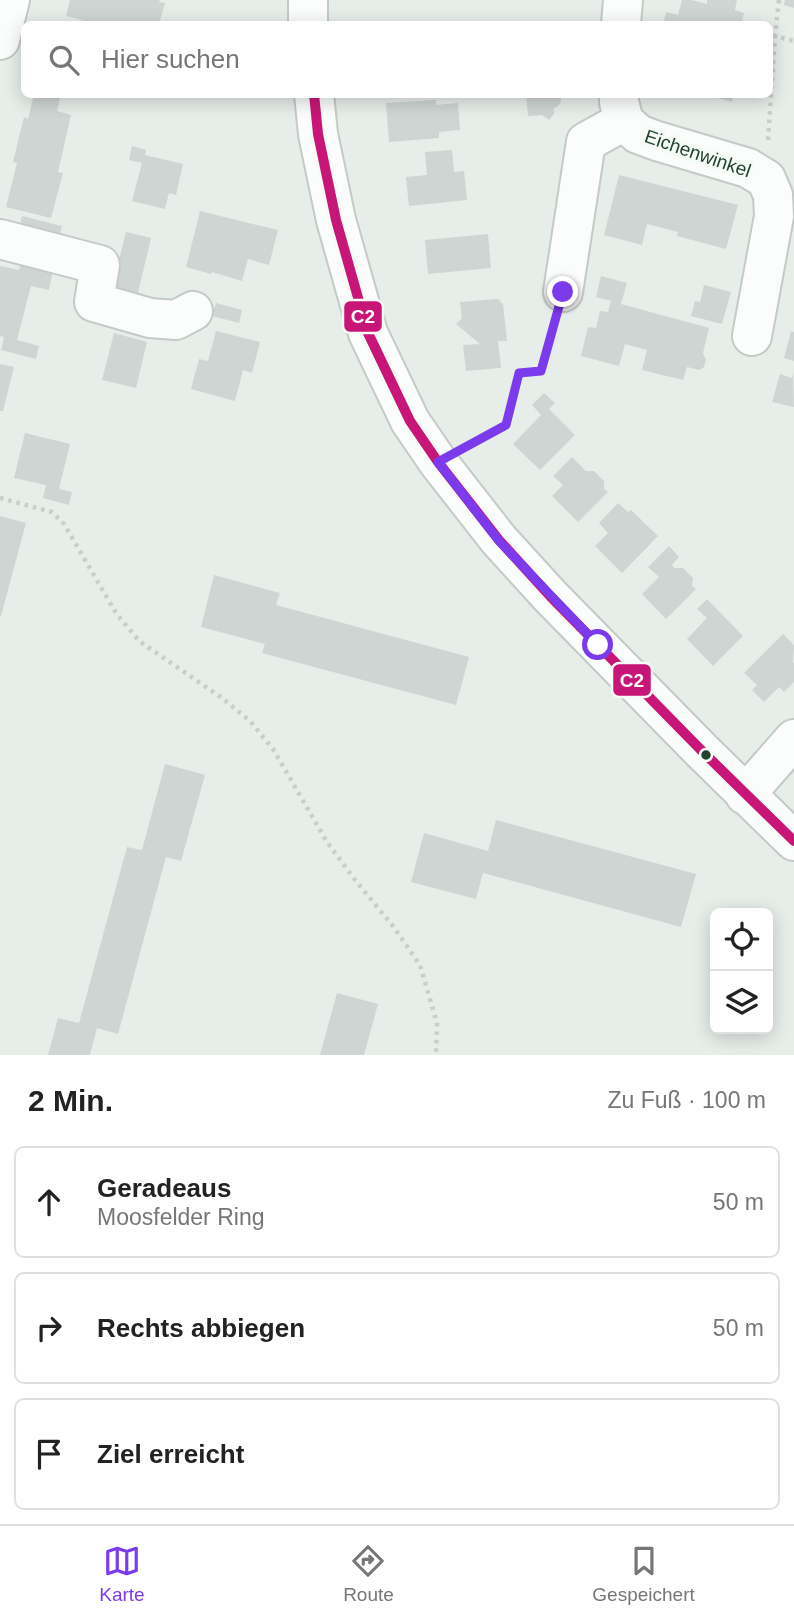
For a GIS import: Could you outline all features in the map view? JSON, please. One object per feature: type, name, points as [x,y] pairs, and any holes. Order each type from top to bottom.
[{"type":"street","points":[[0,40],[10,0]]},
{"type":"street","points":[[308,0],[309,21]]},
{"type":"street","points":[[621,21],[622,0]]},
{"type":"street","points":[[314,98],[318,134],[336,220],[368,332],[410,421],[480,518],[524,569],[745,795],[794,841]]},
{"type":"street","points":[[563,292],[586,142],[622,108]]},
{"type":"street","name":"Eichenwinkel","points":[[622,108],[638,134],[748,168],[766,178],[773,195],[774,216],[752,336]]},
{"type":"street","points":[[0,239],[100,265],[94,302],[150,318],[176,320],[193,311]]},
{"type":"street","points":[[745,795],[794,739]]},
{"type":"path","points":[[773,68],[779,0]]},
{"type":"path","points":[[775,36],[794,41]]},
{"type":"path","points":[[766,178],[771,98]]},
{"type":"path","points":[[438,462],[506,425],[519,373],[541,371],[563,292]]},
{"type":"path","points":[[0,498],[52,512],[64,524],[116,613],[139,642],[250,720],[273,749],[327,842],[393,926],[419,965],[437,1024],[436,1055]]},
{"type":"building","points":[[70,0],[160,0],[159,2],[165,3],[160,21],[85,21],[66,16]]},
{"type":"building","points":[[682,0],[707,4],[707,0],[737,0],[735,10],[744,13],[742,21],[664,21],[666,12],[678,15]]},
{"type":"building","points":[[785,0],[794,0],[794,8],[784,5]]},
{"type":"building","points":[[33,98],[60,98],[57,111],[71,115],[58,172],[63,173],[51,218],[6,207],[17,163],[13,162],[24,117],[28,119]]},
{"type":"building","points":[[526,98],[560,98],[561,102],[554,108],[554,114],[549,120],[542,115],[528,116]]},
{"type":"building","points":[[436,100],[436,105],[458,103],[460,130],[439,132],[439,138],[389,142],[386,103]]},
{"type":"building","points":[[132,146],[146,150],[145,155],[183,164],[176,195],[169,193],[165,209],[132,201],[142,163],[129,160]]},
{"type":"building","points":[[452,150],[454,172],[464,171],[467,200],[409,206],[406,177],[427,175],[425,152]]},
{"type":"building","points":[[619,175],[738,205],[726,249],[677,236],[678,232],[647,224],[642,245],[604,235]]},
{"type":"building","points":[[200,211],[278,230],[269,265],[248,259],[242,281],[186,267]]},
{"type":"building","points":[[22,216],[62,226],[59,239],[19,229]]},
{"type":"building","points":[[126,232],[151,238],[136,301],[110,295]]},
{"type":"building","points":[[488,234],[491,268],[428,274],[425,240]]},
{"type":"building","points":[[22,258],[54,266],[49,290],[31,286],[17,340],[39,346],[36,359],[1,350],[4,337],[0,336],[0,266],[19,270]]},
{"type":"building","points":[[601,276],[627,283],[621,304],[709,328],[703,353],[706,360],[704,367],[699,370],[687,367],[683,380],[642,370],[647,350],[625,344],[619,366],[581,356],[588,327],[596,328],[600,311],[608,312],[611,301],[596,297]]},
{"type":"building","points":[[704,285],[731,292],[722,324],[691,316],[695,301],[700,302]]},
{"type":"building","points":[[498,299],[503,304],[507,341],[498,341],[501,368],[466,371],[463,345],[480,344],[456,324],[462,318],[460,302]]},
{"type":"building","points":[[216,303],[242,310],[239,323],[212,316]]},
{"type":"building","points":[[216,331],[260,342],[252,373],[243,370],[235,401],[191,389],[199,359],[208,361]]},
{"type":"building","points":[[791,331],[794,332],[794,361],[784,358]]},
{"type":"building","points":[[114,333],[147,342],[136,388],[102,380]]},
{"type":"building","points":[[0,364],[14,367],[3,411],[0,411]]},
{"type":"building","points":[[793,372],[794,407],[772,402],[780,374],[792,378]]},
{"type":"building","points":[[544,393],[555,403],[549,409],[575,435],[540,470],[513,444],[541,415],[532,405]]},
{"type":"building","points":[[25,433],[70,444],[59,489],[72,492],[69,505],[43,498],[46,485],[14,478]]},
{"type":"building","points":[[572,457],[586,471],[594,471],[604,481],[604,489],[608,492],[578,522],[552,496],[563,485],[553,476]]},
{"type":"building","points":[[618,503],[628,512],[631,510],[658,536],[622,573],[595,546],[608,533],[599,523]]},
{"type":"building","points":[[0,516],[26,523],[1,616],[0,616]]},
{"type":"building","points":[[669,546],[679,557],[672,565],[674,568],[683,568],[693,578],[692,586],[696,589],[666,619],[642,594],[659,577],[648,567]]},
{"type":"building","points":[[214,575],[280,593],[276,605],[469,657],[456,705],[262,653],[265,644],[201,627]]},
{"type":"building","points":[[707,599],[743,636],[713,666],[687,639],[707,618],[697,609]]},
{"type":"building","points":[[783,634],[794,645],[794,682],[784,692],[779,687],[764,702],[752,690],[757,685],[744,673]]},
{"type":"building","points":[[165,764],[205,775],[181,861],[166,857],[118,1034],[97,1028],[90,1055],[48,1055],[58,1018],[79,1023],[127,847],[142,850]]},
{"type":"building","points":[[496,820],[696,874],[681,927],[483,873],[476,899],[411,882],[424,833],[488,851]]},
{"type":"building","points":[[337,993],[378,1004],[364,1055],[320,1055]]},
{"type":"transit line","name":"C2","points":[[314,98],[318,134],[336,220],[368,333],[410,421],[438,462],[499,540],[550,596],[794,841]]},
{"type":"route","points":[[563,292],[541,371],[519,373],[506,425],[438,462],[499,541],[598,645]]}]
